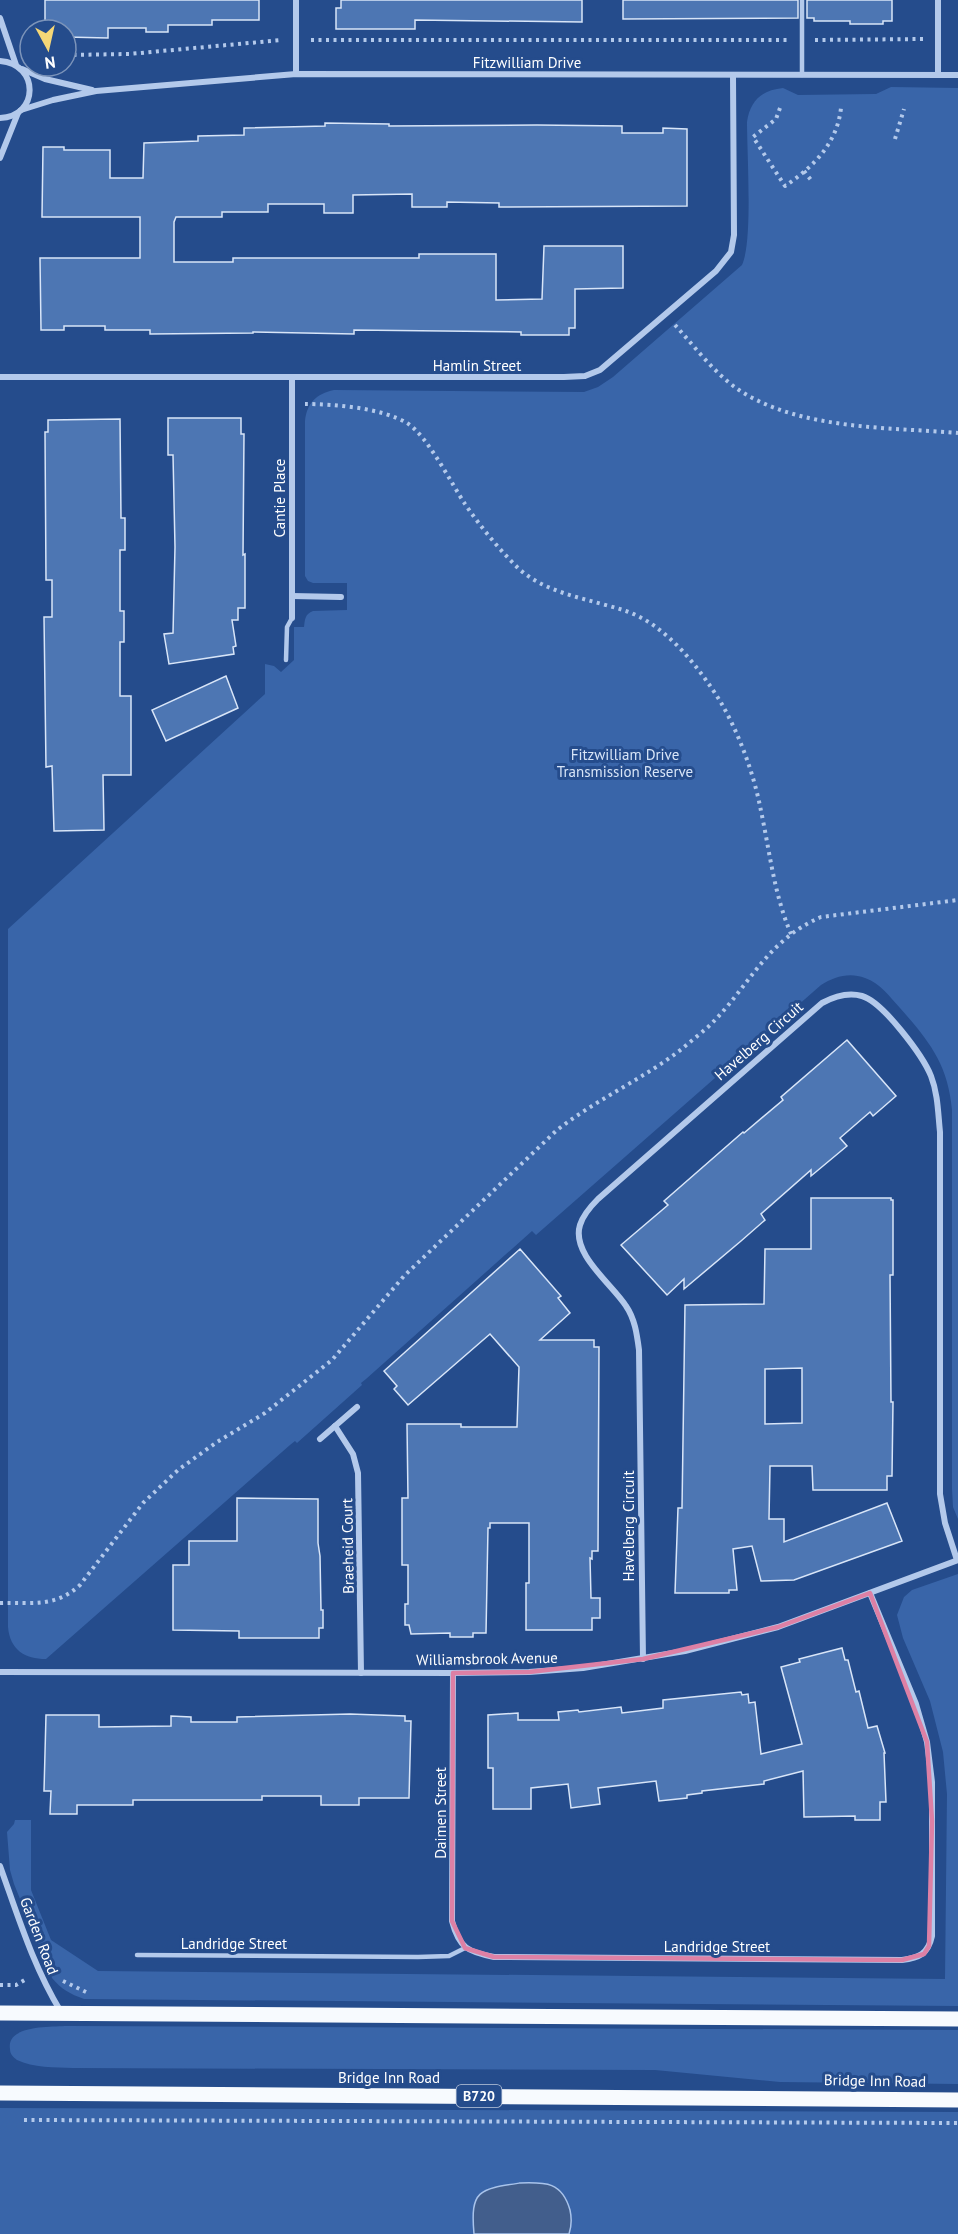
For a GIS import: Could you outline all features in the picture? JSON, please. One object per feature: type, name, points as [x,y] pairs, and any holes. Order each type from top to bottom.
[{"type":"main road","points":[[0,2013],[958,2019]]},
{"type":"main road","name":"Bridge Inn Road","points":[[0,2093],[958,2100]]},
{"type":"street","points":[[296,0],[296,74]]},
{"type":"street","points":[[938,0],[938,75]]},
{"type":"street","points":[[0,18],[18,67]]},
{"type":"street","name":"Fitzwilliam Drive","points":[[0,61],[18,67]]},
{"type":"street","name":"Fitzwilliam Drive","points":[[0,118],[53,100],[96,91],[296,74],[958,75]]},
{"type":"street","name":"Hamlin Street","points":[[0,377],[585,376],[600,370],[716,271],[731,252],[734,235],[733,76]]},
{"type":"street","points":[[0,158],[20,111],[27,103],[30,84],[26,78]]},
{"type":"street","name":"Fitzwilliam Drive","points":[[43,78],[96,91]]},
{"type":"street","name":"Cantie Place","points":[[291,618],[292,378]]},
{"type":"street","points":[[292,596],[341,597]]},
{"type":"street","name":"Havelberg Circuit","points":[[643,1659],[639,1350],[636,1328],[627,1308],[586,1256],[578,1232],[580,1223],[598,1199],[822,1002],[835,996],[851,994],[865,996],[880,1008],[920,1054],[932,1078],[938,1104],[940,1132],[940,1494],[945,1523],[957,1560]]},
{"type":"street","points":[[320,1439],[357,1407]]},
{"type":"street","name":"Braeheid Court","points":[[335,1426],[353,1454],[358,1473],[361,1673]]},
{"type":"street","name":"Williamsbrook Avenue","points":[[0,1672],[453,1674],[582,1668],[718,1644],[778,1627],[957,1560]]},
{"type":"street","name":"Landridge Street","points":[[465,1948],[494,1958],[902,1960],[924,1954],[932,1936],[932,1782],[927,1742],[916,1704],[870,1593]]},
{"type":"street","name":"Daimen Street","points":[[453,1674],[452,1921],[456,1936],[465,1948]]},
{"type":"street","name":"Garden Road","points":[[0,1866],[32,1959],[61,2012]]},
{"type":"lane","points":[[802,0],[802,75]]},
{"type":"lane","points":[[286,660],[287,627],[291,618]]},
{"type":"lane","name":"Landridge Street","points":[[137,1955],[426,1957],[449,1956],[465,1948]]},
{"type":"path","points":[[78,55],[129,54],[296,40],[938,39]]},
{"type":"path","points":[[780,108],[776,119],[753,137],[785,186],[818,158],[833,139],[841,108]]},
{"type":"path","points":[[895,139],[904,109]]},
{"type":"path","points":[[804,171],[810,180]]},
{"type":"path","points":[[665,314],[713,367],[739,389],[769,406],[805,417],[837,423],[958,433]]},
{"type":"path","points":[[292,403],[325,404],[369,411],[407,423],[424,439],[473,515],[519,568],[546,586],[644,619],[677,646],[713,690],[731,721],[739,741],[761,808],[777,898],[791,934]]},
{"type":"path","points":[[0,1603],[42,1602],[69,1595],[80,1585],[143,1503],[178,1470],[217,1442],[265,1413],[332,1360],[422,1258],[557,1130],[681,1050],[708,1026],[772,950],[791,934],[821,917],[958,900]]},
{"type":"path","points":[[24,2120],[958,2123]]},
{"type":"highlighted area","points":[[870,1593],[927,1742],[932,1821],[929,1946],[924,1954],[902,1960],[494,1957],[465,1948],[452,1921],[453,1673],[529,1672],[643,1659],[778,1627]]},
{"type":"green space","name":"Fitzwilliam Drive Transmission Reserve","points":[[891,87],[958,88],[958,1519],[953,1507],[952,1489],[952,1110],[950,1094],[935,1054],[920,1031],[888,995],[875,983],[865,978],[853,975],[842,976],[821,985],[536,1235],[532,1231],[297,1443],[295,1441],[290,1445],[46,1659],[25,1655],[15,1647],[8,1627],[8,929],[265,694],[265,664],[274,666],[281,672],[294,660],[294,627],[304,627],[307,615],[313,611],[347,610],[347,583],[313,583],[305,576],[305,421],[310,404],[317,397],[334,390],[584,392],[598,387],[613,377],[742,265],[748,217],[747,122],[751,108],[758,98],[769,91],[783,88],[798,95],[876,94]]},
{"type":"green space","points":[[958,1574],[958,2006],[84,1999],[66,1991],[52,1978],[14,1884],[10,1870],[7,1832],[15,1820],[31,1820],[31,1890],[51,1940],[98,1971],[945,1979],[947,1794],[943,1752],[930,1701],[903,1638],[897,1615],[904,1597],[912,1590]]},
{"type":"green space","points":[[41,2027],[958,2030],[958,2084],[780,2082],[655,2070],[73,2068],[30,2064],[17,2060],[11,2054],[11,2041],[22,2031]]},
{"type":"green space","points":[[0,2108],[958,2112],[958,2234],[0,2234]]},
{"type":"shaded area","points":[[520,2183],[545,2184],[558,2189],[567,2201],[571,2213],[569,2234],[474,2234],[474,2208],[480,2194],[495,2187]]},
{"type":"building","points":[[45,0],[259,0],[259,20],[212,20],[212,25],[168,25],[168,32],[146,32],[146,28],[108,28],[108,38],[78,37],[78,18],[45,18]]},
{"type":"building","points":[[341,0],[582,0],[582,22],[415,20],[415,29],[336,29],[336,8],[341,8]]},
{"type":"building","points":[[623,0],[798,0],[798,18],[623,19]]},
{"type":"building","points":[[807,0],[892,0],[892,21],[883,21],[883,24],[850,24],[850,21],[814,21],[814,18],[807,18]]},
{"type":"building","points":[[325,123],[389,124],[389,126],[622,126],[622,133],[663,133],[663,128],[687,129],[687,206],[499,207],[499,203],[447,202],[447,207],[412,207],[412,194],[353,195],[353,213],[324,213],[324,204],[268,204],[268,212],[222,212],[222,217],[176,217],[174,222],[174,262],[233,262],[233,258],[419,258],[419,254],[496,254],[496,300],[542,299],[544,246],[623,246],[623,288],[575,289],[575,328],[569,328],[569,335],[521,335],[521,332],[354,330],[354,334],[253,332],[150,334],[150,330],[105,330],[105,326],[64,326],[64,330],[41,330],[40,258],[140,258],[140,217],[42,217],[43,147],[64,147],[64,150],[110,150],[110,178],[143,178],[144,143],[198,141],[198,136],[244,135],[244,128],[325,126]]},
{"type":"building","points":[[168,418],[241,418],[241,434],[244,434],[243,555],[245,554],[245,608],[238,608],[238,620],[232,620],[236,646],[233,647],[234,654],[169,664],[164,634],[173,633],[175,547],[173,455],[168,455]]},
{"type":"building","points":[[120,419],[121,518],[125,518],[125,550],[120,550],[120,611],[124,611],[124,642],[120,642],[120,696],[131,696],[131,775],[103,775],[104,830],[54,831],[52,766],[46,767],[44,617],[52,617],[52,580],[46,580],[45,432],[48,432],[48,420]]},
{"type":"building","points":[[226,676],[238,708],[166,741],[152,710]]},
{"type":"building","points":[[847,1040],[896,1096],[873,1116],[870,1112],[840,1138],[847,1146],[811,1176],[811,1170],[761,1214],[765,1220],[741,1241],[684,1289],[684,1279],[667,1295],[621,1245],[668,1205],[664,1201],[783,1100],[781,1097]]},
{"type":"building","points":[[811,1198],[891,1198],[893,1200],[893,1275],[890,1275],[892,1476],[887,1476],[887,1490],[813,1490],[812,1466],[770,1466],[769,1519],[784,1519],[784,1542],[887,1503],[902,1541],[794,1580],[761,1581],[752,1546],[733,1549],[737,1590],[729,1590],[729,1593],[675,1593],[678,1508],[682,1508],[685,1305],[764,1304],[765,1249],[811,1249]],"holes":[[[802,1368],[802,1423],[765,1424],[765,1369]]]},
{"type":"building","points":[[520,1249],[561,1296],[558,1298],[570,1313],[540,1340],[594,1340],[594,1347],[599,1347],[598,1551],[592,1551],[592,1559],[590,1558],[591,1598],[600,1598],[600,1618],[592,1618],[592,1630],[526,1630],[529,1523],[490,1523],[490,1528],[488,1528],[486,1633],[473,1633],[473,1637],[450,1637],[450,1633],[411,1634],[409,1625],[405,1625],[405,1604],[408,1604],[408,1565],[402,1565],[402,1498],[408,1498],[407,1424],[517,1427],[519,1367],[490,1334],[408,1405],[394,1389],[397,1386],[384,1371]]},
{"type":"building","points":[[237,1498],[318,1499],[321,1610],[323,1610],[323,1628],[319,1628],[319,1638],[239,1638],[239,1631],[173,1630],[173,1565],[189,1565],[189,1541],[237,1541]]},
{"type":"building","points":[[842,1648],[845,1660],[848,1660],[856,1692],[859,1691],[868,1728],[877,1726],[885,1753],[886,1802],[880,1802],[880,1820],[855,1820],[855,1816],[804,1817],[803,1771],[764,1781],[764,1784],[702,1791],[702,1793],[687,1795],[687,1798],[659,1801],[656,1781],[598,1788],[600,1804],[571,1808],[568,1784],[531,1788],[531,1809],[493,1809],[493,1768],[488,1768],[488,1715],[518,1713],[518,1720],[559,1720],[558,1712],[621,1707],[622,1713],[663,1708],[663,1700],[741,1692],[742,1695],[748,1694],[749,1703],[755,1702],[761,1754],[802,1744],[781,1667],[800,1662],[799,1659]]},
{"type":"building","points":[[350,1714],[405,1716],[405,1721],[411,1721],[409,1798],[359,1798],[359,1805],[321,1805],[321,1796],[262,1796],[262,1800],[133,1800],[133,1805],[77,1805],[77,1814],[50,1814],[51,1791],[44,1791],[46,1715],[99,1715],[99,1727],[171,1726],[171,1716],[191,1717],[191,1722],[237,1722],[237,1717]]}]
